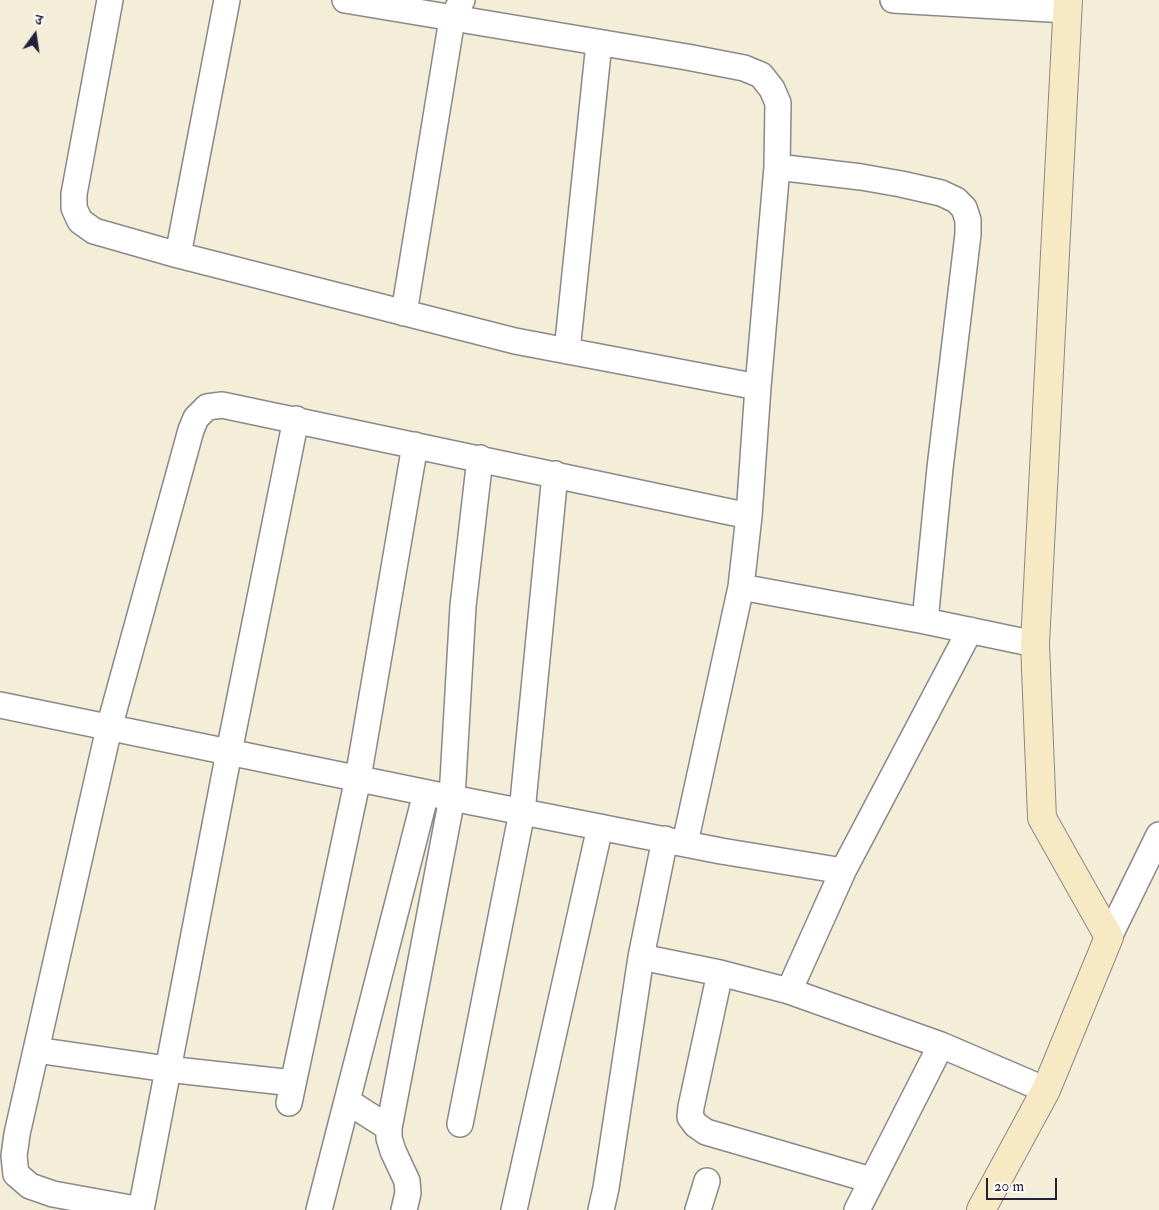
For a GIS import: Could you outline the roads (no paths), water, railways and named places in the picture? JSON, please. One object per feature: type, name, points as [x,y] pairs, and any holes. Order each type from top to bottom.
[{"type":"street","points":[[110,0],[74,194],[74,208],[80,221],[94,231],[178,255],[515,341],[758,387]]},
{"type":"street","points":[[178,255],[227,0]]},
{"type":"street","points":[[345,0],[457,9],[599,43],[744,68],[761,76],[772,89],[778,103],[777,167],[749,516],[741,587],[675,841],[641,958],[601,1210]]},
{"type":"street","points":[[894,0],[1067,5],[1035,644],[1042,818],[1109,937]]},
{"type":"street","points":[[404,313],[457,9]]},
{"type":"street","points":[[567,351],[599,43]]},
{"type":"street","points":[[777,167],[861,177],[941,193],[956,200],[964,208],[968,220],[925,621]]},
{"type":"street","points":[[296,419],[229,752],[141,1210],[53,1194],[30,1186],[16,1174],[14,1156],[17,1134],[110,728],[191,430],[196,418],[207,407],[222,405],[296,419],[749,516]]},
{"type":"street","points":[[36,1050],[167,1069],[291,1093],[358,778],[415,444]]},
{"type":"street","points":[[404,1210],[408,1193],[407,1181],[404,1171],[392,1151],[389,1128],[452,798],[464,606],[480,458]]},
{"type":"street","points":[[460,1124],[522,812],[554,474]]},
{"type":"street","points":[[741,587],[925,621],[1035,644]]},
{"type":"street","points":[[788,990],[843,872],[970,630]]},
{"type":"street","points":[[0,705],[522,812],[843,872]]},
{"type":"street","points":[[319,1210],[426,792]]},
{"type":"street","points":[[514,1210],[600,827]]},
{"type":"street","points":[[982,1210],[1046,1090],[1109,937],[1159,835]]},
{"type":"street","points":[[641,958],[788,990],[941,1045],[1046,1090]]},
{"type":"street","points":[[720,974],[690,1107],[690,1117],[696,1125],[706,1132],[871,1180]]},
{"type":"street","points":[[856,1210],[941,1045]]},
{"type":"street","points":[[347,1101],[389,1128]]},
{"type":"street","points":[[698,1210],[707,1181]]}]
